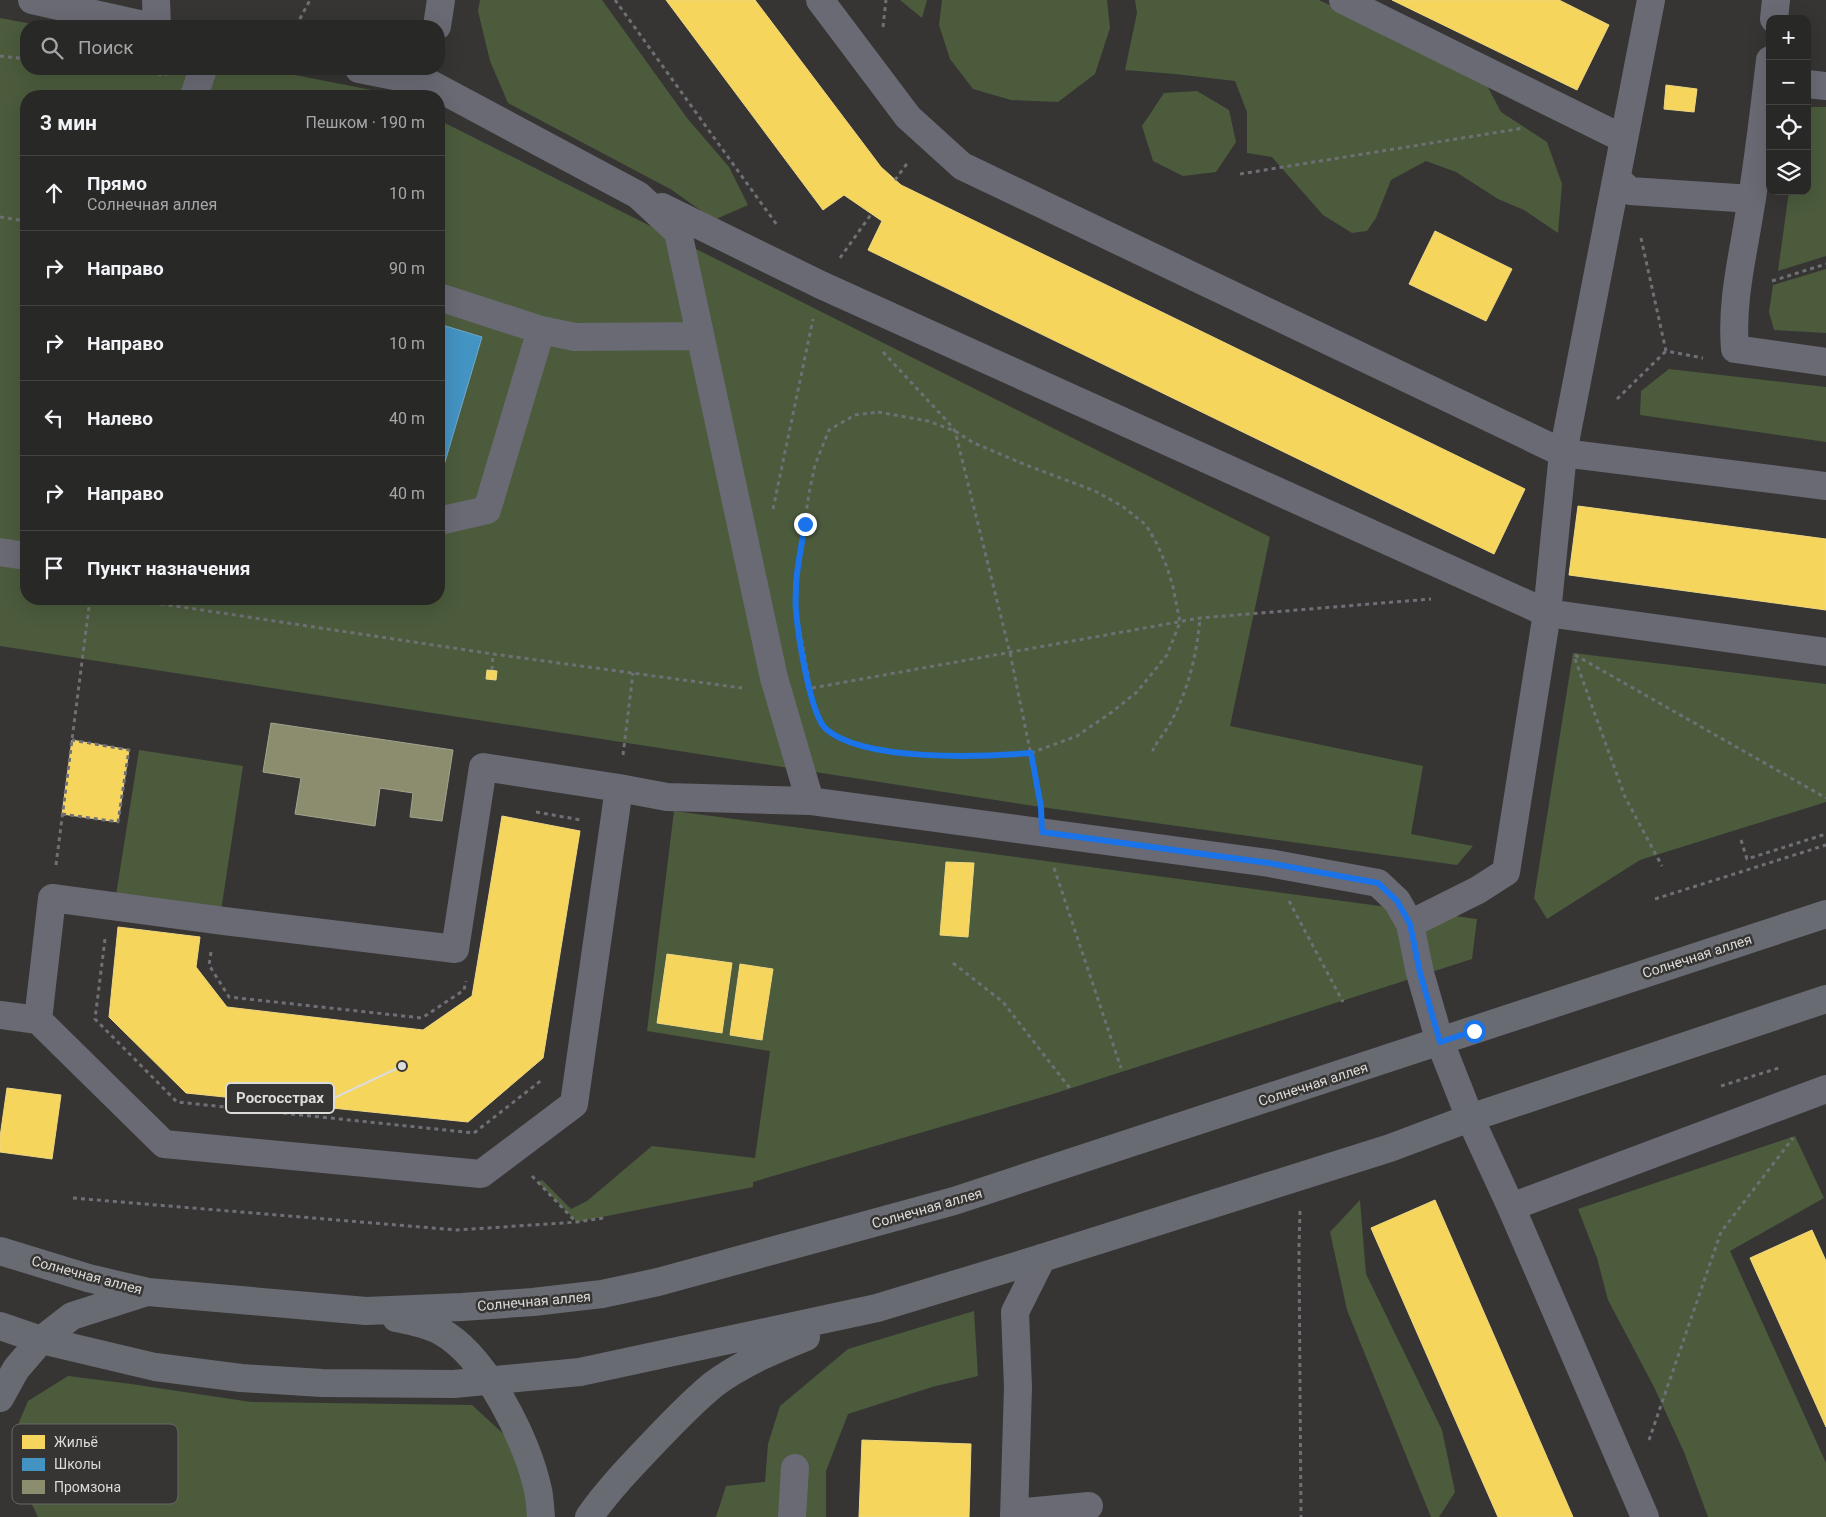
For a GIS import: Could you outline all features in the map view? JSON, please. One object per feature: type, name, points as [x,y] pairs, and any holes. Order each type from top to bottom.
[{"type":"main road","name":"Солнечная аллея","points":[[0,1251],[88,1278],[148,1292],[366,1311],[533,1302],[602,1294],[658,1282],[954,1201],[1826,914]]},
{"type":"main road","points":[[0,1326],[41,1340],[155,1367],[241,1378],[322,1383],[454,1384],[580,1372],[877,1308],[1390,1148],[1470,1118],[1826,999]]},
{"type":"main road","points":[[0,1398],[16,1370],[41,1340],[72,1316],[148,1292]]},
{"type":"main road","points":[[589,1517],[602,1499],[655,1441],[715,1383],[760,1356],[877,1308]]},
{"type":"main road","points":[[366,1311],[416,1322],[439,1330],[459,1344],[475,1361],[513,1420],[538,1490],[541,1517]]},
{"type":"street","points":[[32,0],[121,20]]},
{"type":"street","points":[[156,0],[157,20]]},
{"type":"street","points":[[438,20],[441,0]]},
{"type":"street","points":[[820,0],[908,117],[962,166],[1563,453],[1826,486]]},
{"type":"street","points":[[1343,0],[1624,139]]},
{"type":"street","points":[[1410,924],[1478,890],[1506,872],[1547,613],[1563,453],[1652,0]]},
{"type":"street","points":[[1774,15],[1776,0]]},
{"type":"street","points":[[430,76],[638,195],[821,285],[1547,613],[1826,652]]},
{"type":"street","points":[[1811,84],[1826,86]]},
{"type":"street","points":[[1766,92],[1752,199],[1734,310],[1736,349],[1826,362]]},
{"type":"street","points":[[1617,179],[1630,191],[1752,199]]},
{"type":"street","points":[[638,195],[678,232],[755,594],[779,694],[810,801]]},
{"type":"street","points":[[445,299],[541,330],[575,337],[700,336]]},
{"type":"street","points":[[445,520],[487,510],[541,330]]},
{"type":"street","points":[[0,552],[20,555]]},
{"type":"street","points":[[38,1020],[52,898],[455,949],[484,768],[667,796],[810,801],[1269,863],[1378,883],[1397,901],[1410,924],[1420,973],[1440,1042],[1470,1118],[1511,1207],[1645,1517]]},
{"type":"street","points":[[0,1015],[38,1020],[164,1144],[481,1174],[574,1104],[619,788]]},
{"type":"street","points":[[1511,1207],[1826,1089]]},
{"type":"street","points":[[1042,1258],[1015,1312],[1018,1387],[1014,1515],[1089,1506]]},
{"type":"street","points":[[792,1517],[795,1468]]},
{"type":"path","points":[[299,20],[310,0]]},
{"type":"path","points":[[615,0],[781,230]]},
{"type":"path","points":[[0,56],[20,58]]},
{"type":"path","points":[[154,75],[199,81]]},
{"type":"path","points":[[1240,174],[1524,128]]},
{"type":"path","points":[[773,511],[821,285],[872,214]]},
{"type":"path","points":[[0,217],[20,220]]},
{"type":"path","points":[[1640,233],[1666,351]]},
{"type":"path","points":[[1771,273],[1769,282],[1826,264]]},
{"type":"path","points":[[880,349],[947,421],[954,431],[1010,653],[1041,807],[1042,832],[1121,1068]]},
{"type":"path","points":[[1666,351],[1704,358]]},
{"type":"path","points":[[1617,399],[1666,351]]},
{"type":"path","points":[[878,412],[928,421],[954,431],[974,443],[1026,465],[1096,491],[1122,506],[1146,525],[1167,567],[1180,622],[1167,655],[1137,692],[1077,736],[1031,753],[994,756],[923,755],[883,750],[844,740],[824,728],[814,707],[796,610],[796,582],[809,493],[815,466],[829,430],[855,415],[878,412]]},
{"type":"path","points":[[169,605],[493,654],[779,694],[1200,618],[1434,599]]},
{"type":"path","points":[[52,898],[89,605]]},
{"type":"path","points":[[1154,748],[1173,719],[1189,678],[1197,647],[1200,618]]},
{"type":"path","points":[[1662,866],[1625,796],[1572,653],[1826,798]]},
{"type":"path","points":[[492,670],[493,654]]},
{"type":"path","points":[[619,788],[633,673]]},
{"type":"path","points":[[62,814],[118,822],[129,750],[72,740]]},
{"type":"path","points":[[531,811],[614,826]]},
{"type":"path","points":[[1741,840],[1747,859],[1826,834]]},
{"type":"path","points":[[1655,900],[1826,845]]},
{"type":"path","points":[[1269,863],[1343,1002]]},
{"type":"path","points":[[105,936],[95,1019],[177,1102],[474,1133],[546,1076]]},
{"type":"path","points":[[212,948],[209,965],[229,997],[422,1018],[464,990],[466,980]]},
{"type":"path","points":[[954,963],[1003,1002],[1072,1091]]},
{"type":"path","points":[[1721,1086],[1784,1066]]},
{"type":"path","points":[[1633,1488],[1721,1232],[1797,1133]]},
{"type":"path","points":[[510,1153],[577,1222]]},
{"type":"path","points":[[73,1198],[457,1230],[577,1222],[604,1218]]},
{"type":"path","points":[[1300,1210],[1301,1517]]},
{"type":"green space","points":[[480,0],[602,0],[687,118],[729,167],[748,205],[714,220],[672,190],[508,103],[490,61],[478,11]]},
{"type":"green space","points":[[900,0],[927,0],[922,18]]},
{"type":"green space","points":[[942,0],[1107,0],[1110,28],[1095,74],[1058,102],[1011,100],[973,89],[950,59],[939,25]]},
{"type":"green space","points":[[1135,0],[1319,0],[1483,78],[1501,112],[1547,142],[1562,184],[1558,233],[1524,210],[1498,199],[1456,172],[1426,161],[1391,180],[1376,218],[1367,231],[1352,233],[1323,215],[1272,157],[1247,153],[1247,112],[1235,81],[1125,70],[1137,13]]},
{"type":"green space","points":[[0,18],[20,22],[20,75],[295,75],[372,90],[20,90],[20,605],[445,605],[445,123],[1270,537],[1230,726],[1423,766],[1411,834],[1473,846],[1457,865],[1041,807],[0,646]]},
{"type":"green space","points":[[1197,91],[1229,110],[1236,142],[1216,172],[1183,176],[1153,161],[1142,126],[1164,93]]},
{"type":"green space","points":[[1811,107],[1826,107],[1826,256],[1778,271],[1788,195],[1811,195]]},
{"type":"green space","points":[[1826,269],[1826,333],[1774,330],[1769,312],[1773,285]]},
{"type":"green space","points":[[1669,369],[1826,387],[1826,442],[1640,415],[1641,391]]},
{"type":"green space","points":[[1573,653],[1826,684],[1826,802],[1640,860],[1547,919],[1534,898]]},
{"type":"green space","points":[[139,750],[243,766],[221,911],[116,895]]},
{"type":"green space","points":[[674,811],[1477,919],[1472,959],[1053,1094],[753,1182],[753,1187],[577,1222],[538,1182],[542,1180],[571,1209],[587,1201],[652,1146],[755,1158],[770,1051],[647,1031]]},
{"type":"green space","points":[[1795,1136],[1824,1198],[1730,1251],[1826,1463],[1826,1517],[1708,1517],[1684,1452],[1654,1387],[1608,1300],[1597,1258],[1578,1209]]},
{"type":"green space","points":[[1360,1200],[1366,1274],[1442,1430],[1455,1492],[1439,1517],[1431,1517],[1347,1310],[1330,1232]]},
{"type":"green space","points":[[974,1311],[978,1376],[932,1387],[848,1414],[826,1471],[826,1517],[716,1517],[726,1486],[765,1482],[768,1444],[780,1406],[848,1349]]},
{"type":"green space","points":[[68,1376],[251,1402],[472,1405],[510,1440],[528,1494],[529,1517],[38,1517],[32,1504],[178,1504],[178,1424],[18,1424],[28,1401]]},
{"type":"building: Жильё","points":[[666,0],[755,0],[881,167],[901,185],[1525,489],[1494,554],[868,250],[882,221],[844,195],[823,210]]},
{"type":"building: Жильё","points":[[1392,0],[1559,0],[1609,25],[1577,90]]},
{"type":"building: Жильё","points":[[1666,85],[1697,89],[1694,112],[1664,109]]},
{"type":"building: Жильё","points":[[1435,231],[1512,269],[1486,321],[1409,284]]},
{"type":"building: Жильё","points":[[1578,506],[1826,539],[1826,610],[1569,575]]},
{"type":"building: Жильё","points":[[487,670],[497,671],[496,680],[486,679]]},
{"type":"building: Жильё","points":[[72,740],[129,750],[118,822],[62,814]]},
{"type":"building: Жильё","points":[[502,816],[580,831],[543,1058],[468,1122],[186,1093],[109,1017],[118,927],[200,937],[196,967],[227,1007],[423,1030],[472,996]]},
{"type":"building: Жильё","points":[[946,862],[974,863],[968,937],[940,935]]},
{"type":"building: Жильё","points":[[667,954],[732,963],[722,1033],[657,1023]]},
{"type":"building: Жильё","points":[[740,964],[773,969],[762,1040],[730,1035]]},
{"type":"building: Жильё","points":[[7,1088],[61,1095],[52,1159],[0,1152],[0,1137]]},
{"type":"building: Жильё","points":[[1435,1200],[1573,1517],[1498,1517],[1371,1228]]},
{"type":"building: Жильё","points":[[1812,1230],[1826,1261],[1826,1427],[1750,1258]]},
{"type":"building: Жильё","points":[[862,1440],[971,1444],[969,1517],[859,1517]]},
{"type":"building: Школы","points":[[445,326],[482,337],[445,462]]},
{"type":"building: Промзона","points":[[271,723],[453,750],[442,821],[410,817],[413,793],[380,788],[375,826],[295,814],[301,778],[263,772]]},
{"type":"place","name":"Росгосстрах","points":[[402,1066]]},
{"type":"route","points":[[805,524],[796,582],[796,610],[814,707],[824,728],[844,740],[883,750],[923,755],[994,756],[1031,753],[1041,807],[1042,832],[1269,863],[1378,883],[1397,901],[1410,924],[1420,973],[1440,1042],[1474,1031]]}]
